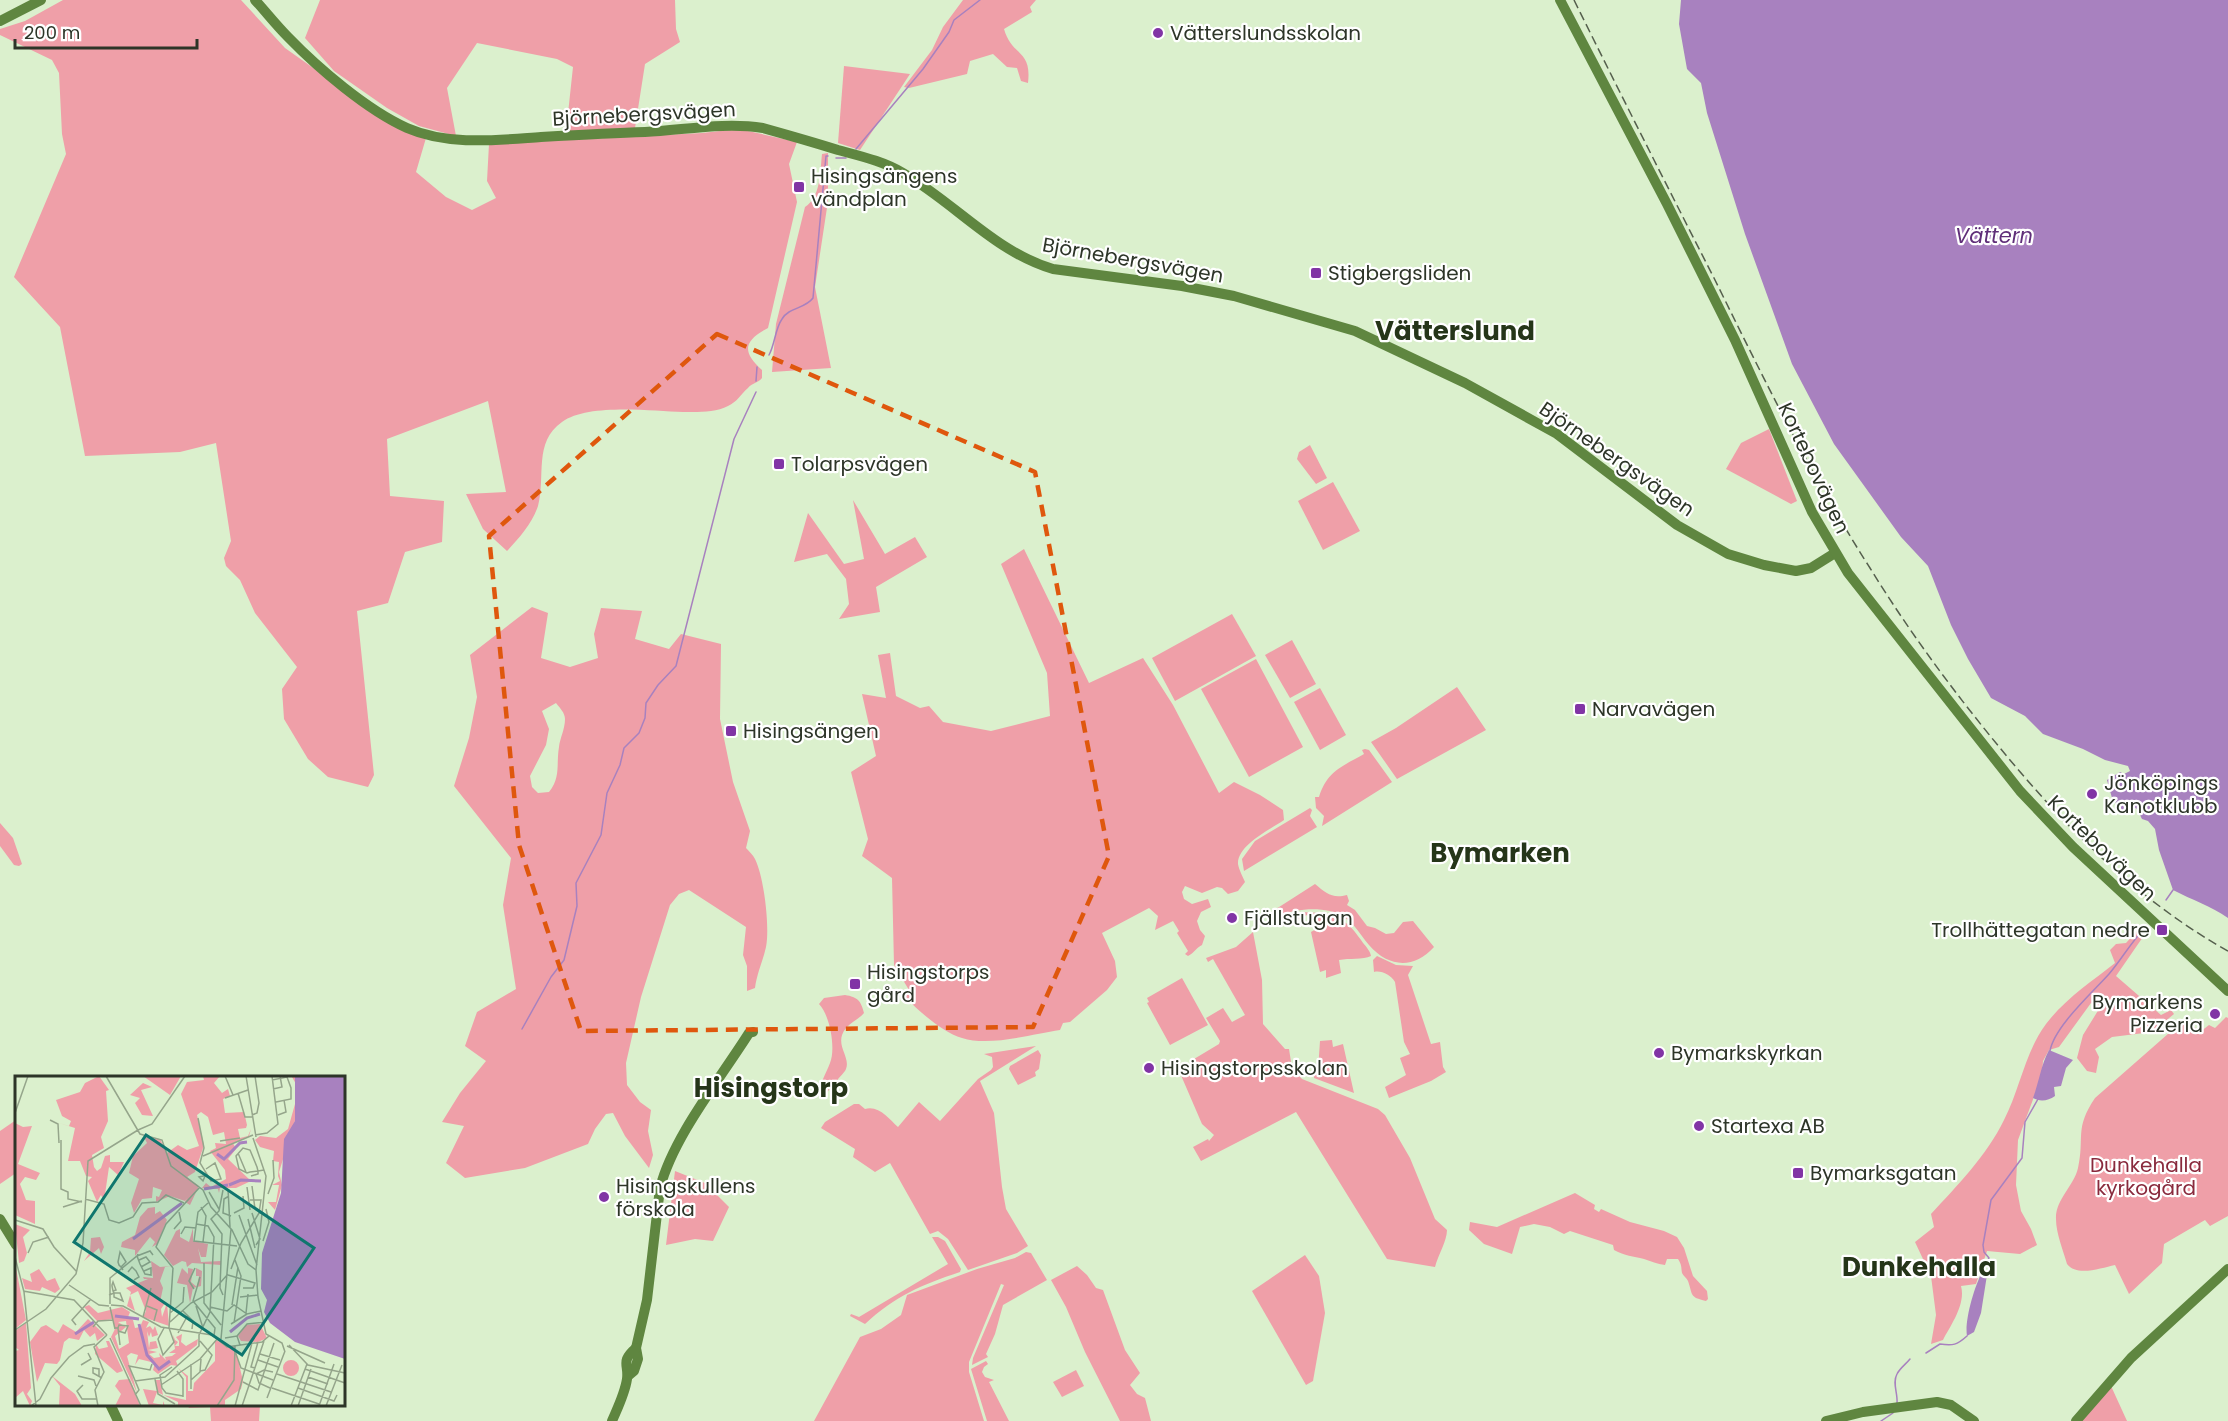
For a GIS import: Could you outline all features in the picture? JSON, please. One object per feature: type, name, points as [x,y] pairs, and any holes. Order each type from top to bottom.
[{"type":"street","points":[[0,21],[41,0]]},
{"type":"street","name":"Björnebergsvägen","points":[[255,0],[307,56],[383,114],[419,132],[440,138],[490,140],[667,131],[730,125],[763,128],[864,157],[904,174],[989,237],[1038,265],[1234,296],[1292,312],[1373,339],[1465,383],[1557,434],[1677,525],[1728,554],[1764,565],[1796,571],[1811,568],[1835,553]]},
{"type":"street","name":"Kortebovägen","points":[[1560,0],[1735,340],[1808,504],[1835,553],[1859,589],[2020,791],[2073,847],[2228,991]]},
{"type":"street","points":[[612,1421],[628,1376],[636,1367],[639,1354],[636,1348],[647,1300],[660,1188],[667,1166],[689,1126],[749,1034],[753,1032]]},
{"type":"street","points":[[0,1219],[15,1243]]},
{"type":"street","points":[[2076,1421],[2131,1358],[2228,1269]]},
{"type":"street","points":[[1826,1421],[1863,1412],[1942,1402],[1951,1405],[1974,1421]]},
{"type":"street","points":[[111,1406],[118,1421]]},
{"type":"highlighted area","points":[[717,334],[1035,472],[1109,856],[1033,1027],[581,1031],[519,845],[489,536]]},
{"type":"green space","points":[[63,0],[241,0],[285,48],[391,123],[426,138],[416,172],[446,197],[472,210],[496,198],[487,181],[489,144],[739,129],[797,142],[789,164],[797,202],[768,328],[754,338],[748,347],[751,358],[762,370],[762,378],[734,402],[723,408],[706,412],[603,410],[573,416],[562,422],[547,439],[542,461],[538,506],[525,530],[507,551],[483,529],[466,494],[506,492],[488,401],[387,439],[390,496],[444,501],[442,542],[405,552],[388,603],[357,611],[374,775],[368,787],[328,777],[308,759],[284,719],[282,689],[297,667],[255,613],[240,580],[226,566],[224,558],[231,541],[216,443],[180,452],[85,456],[60,327],[14,277],[66,154],[62,134],[59,73],[52,60],[0,35],[0,29],[25,21]]},
{"type":"green space","points":[[320,0],[675,0],[676,29],[680,42],[645,64],[635,128],[566,132],[573,67],[557,59],[477,43],[447,88],[456,136],[419,126],[387,108],[334,71],[305,38]]},
{"type":"green space","points":[[963,0],[1036,0],[1030,7],[1032,12],[1004,29],[1007,38],[1027,64],[1028,83],[1021,81],[1017,68],[1007,67],[993,54],[970,61],[967,74],[909,88],[904,87],[932,50],[943,27]]},
{"type":"green space","points":[[844,66],[910,74],[860,150],[838,143]]},
{"type":"green space","points":[[828,153],[828,201],[815,287],[831,368],[772,372],[776,324],[805,207],[817,191],[822,154]]},
{"type":"green space","points":[[1769,429],[1797,501],[1791,504],[1726,469],[1741,443]]},
{"type":"green space","points":[[1310,445],[1327,478],[1316,484],[1297,459],[1299,452]]},
{"type":"green space","points":[[1333,482],[1360,531],[1323,550],[1298,501]]},
{"type":"green space","points":[[853,500],[885,554],[915,537],[927,557],[876,587],[880,612],[839,619],[849,604],[846,579],[827,554],[794,562],[808,513],[844,564],[864,559]]},
{"type":"green space","points":[[1024,549],[1089,683],[1143,658],[1173,705],[1219,793],[1234,782],[1283,810],[1284,820],[1256,838],[1243,850],[1238,864],[1245,882],[1238,891],[1228,894],[1222,888],[1217,887],[1202,893],[1185,886],[1182,892],[1184,899],[1192,904],[1208,899],[1211,907],[1201,912],[1197,921],[1205,936],[1202,945],[1190,955],[1185,954],[1188,951],[1173,921],[1155,930],[1158,916],[1149,908],[1102,933],[1115,961],[1117,977],[1107,990],[1070,1022],[1063,1023],[1060,1030],[1011,1039],[973,1040],[954,1035],[939,1026],[905,997],[909,990],[894,965],[892,878],[862,856],[868,839],[851,772],[876,756],[862,694],[886,698],[878,655],[890,653],[896,696],[920,708],[929,706],[943,722],[991,731],[1050,716],[1047,673],[1001,564]]},
{"type":"green space","points":[[532,607],[548,613],[541,658],[570,667],[598,658],[594,634],[601,608],[642,611],[635,639],[669,649],[681,634],[721,644],[720,719],[733,782],[750,831],[746,848],[755,859],[763,889],[767,915],[766,947],[755,988],[747,991],[747,966],[743,955],[746,927],[689,890],[679,894],[670,905],[641,997],[626,1063],[627,1085],[640,1102],[651,1110],[648,1131],[653,1155],[649,1168],[625,1136],[613,1113],[606,1114],[588,1144],[525,1168],[465,1178],[446,1163],[464,1126],[442,1122],[460,1093],[486,1061],[465,1046],[477,1012],[516,989],[503,905],[511,858],[454,786],[469,738],[477,697],[470,655]],"holes":[[[556,703],[565,719],[559,747],[557,776],[549,792],[538,793],[532,787],[530,776],[546,745],[549,729],[542,711]]]},
{"type":"green space","points":[[1232,614],[1256,656],[1175,701],[1152,658]]},
{"type":"green space","points":[[1292,640],[1316,684],[1290,698],[1265,655]]},
{"type":"green space","points":[[1256,659],[1303,747],[1249,777],[1201,689]]},
{"type":"green space","points":[[1457,687],[1486,730],[1397,779],[1371,742]]},
{"type":"green space","points":[[1320,688],[1346,735],[1320,750],[1294,702]]},
{"type":"green space","points":[[1362,750],[1369,750],[1392,782],[1322,826],[1324,816],[1316,808],[1315,797],[1319,797],[1331,775],[1364,754]]},
{"type":"green space","points":[[1310,808],[1312,810],[1310,816],[1317,827],[1244,871],[1242,859],[1255,841]]},
{"type":"green space","points":[[0,823],[13,838],[22,864],[19,866],[14,865],[0,846]]},
{"type":"green space","points":[[1315,884],[1333,896],[1347,895],[1349,901],[1347,905],[1355,910],[1367,926],[1386,934],[1394,933],[1403,922],[1413,921],[1434,947],[1410,962],[1393,962],[1377,953],[1351,923],[1337,913],[1313,909],[1280,915],[1276,909]]},
{"type":"green space","points":[[1300,912],[1328,914],[1342,920],[1354,931],[1371,956],[1339,960],[1341,973],[1326,978],[1326,970],[1320,972],[1311,932],[1318,928],[1307,915],[1283,926],[1281,918]]},
{"type":"green space","points":[[2138,930],[2145,934],[2116,976],[2161,1015],[2171,1010],[2174,1014],[2152,1032],[2112,1037],[2095,1049],[2099,1057],[2096,1073],[2087,1071],[2077,1058],[2083,1035],[2099,1009],[2091,1003],[2059,1047],[2049,1050],[2043,1061],[2042,1075],[2018,1140],[2016,1185],[2021,1211],[2037,1245],[2020,1254],[1987,1251],[1976,1284],[1961,1286],[1960,1307],[1943,1340],[1931,1344],[1936,1315],[1931,1276],[1915,1242],[1934,1227],[1931,1214],[1971,1170],[1997,1133],[2010,1108],[2033,1046],[2046,1024],[2070,999],[2115,963],[2110,950],[2116,944],[2126,943]]},
{"type":"green space","points":[[1253,932],[1262,980],[1263,1024],[1285,1049],[1289,1049],[1292,1068],[1302,1079],[1378,1109],[1385,1115],[1410,1158],[1435,1219],[1447,1230],[1446,1239],[1435,1267],[1387,1259],[1296,1112],[1201,1161],[1193,1147],[1208,1139],[1209,1141],[1214,1135],[1202,1124],[1180,1073],[1196,1064],[1194,1059],[1219,1044],[1220,1041],[1206,1018],[1223,1008],[1232,1022],[1245,1015],[1213,959],[1208,962],[1206,958],[1236,947]]},
{"type":"green space","points":[[1377,956],[1396,965],[1413,966],[1408,975],[1431,1044],[1440,1042],[1443,1067],[1446,1072],[1431,1081],[1389,1098],[1385,1087],[1406,1075],[1400,1058],[1410,1054],[1404,1042],[1395,982],[1386,974],[1374,972],[1373,960]]},
{"type":"green space","points":[[1182,978],[1208,1025],[1170,1045],[1147,1003],[1149,1002],[1147,998]]},
{"type":"green space","points":[[845,995],[858,1000],[864,1013],[842,1034],[842,1045],[847,1064],[845,1071],[826,1095],[821,1096],[819,1094],[821,1086],[832,1057],[832,1041],[829,1024],[819,1004],[824,998]]},
{"type":"green space","name":"Dunkehalla kyrkogård","points":[[2226,1017],[2228,1018],[2228,1216],[2210,1226],[2205,1220],[2164,1244],[2162,1263],[2129,1294],[2115,1265],[2090,1271],[2071,1268],[2067,1264],[2058,1236],[2056,1212],[2076,1175],[2082,1126],[2095,1098],[2185,1019],[2200,1032],[2209,1025],[2215,1028]]},
{"type":"green space","points":[[1332,1040],[1333,1047],[1343,1044],[1354,1093],[1314,1078],[1314,1072],[1318,1070],[1320,1041]]},
{"type":"green space","points":[[1036,1046],[980,1081],[994,1113],[1006,1209],[1028,1246],[1017,1253],[968,1270],[948,1239],[938,1231],[930,1234],[890,1163],[875,1172],[853,1157],[855,1149],[821,1128],[825,1122],[854,1104],[859,1104],[865,1109],[879,1111],[898,1127],[919,1102],[940,1121],[978,1079],[993,1067],[992,1057],[984,1054]]},
{"type":"green space","points":[[1038,1050],[1041,1055],[1039,1069],[1035,1072],[1036,1076],[1018,1085],[1009,1069],[1010,1066]]},
{"type":"green space","points":[[15,1121],[15,1174],[0,1184],[0,1131]]},
{"type":"green space","points":[[675,1171],[705,1183],[729,1207],[713,1241],[695,1239],[666,1245]]},
{"type":"green space","points":[[1575,1193],[1595,1205],[1594,1209],[1599,1212],[1601,1209],[1630,1222],[1677,1237],[1684,1248],[1693,1276],[1707,1291],[1708,1299],[1701,1300],[1692,1295],[1678,1259],[1667,1259],[1665,1265],[1659,1264],[1622,1254],[1614,1250],[1613,1245],[1570,1231],[1564,1234],[1550,1227],[1534,1224],[1520,1227],[1512,1254],[1484,1244],[1469,1230],[1470,1222],[1497,1227]]},
{"type":"green space","points":[[932,1237],[945,1241],[961,1269],[960,1272],[909,1292],[865,1324],[850,1316],[851,1314],[859,1317],[948,1264]]},
{"type":"green space","points":[[1026,1252],[1031,1253],[1047,1280],[1003,1305],[995,1334],[986,1354],[988,1357],[972,1365],[1004,1285],[1001,1284],[969,1362],[969,1372],[984,1421],[814,1421],[860,1337],[881,1329],[901,1315],[907,1295],[977,1269],[1015,1258]]},
{"type":"green space","points":[[1305,1255],[1319,1276],[1325,1313],[1313,1381],[1306,1385],[1252,1291]]},
{"type":"green space","points":[[1077,1266],[1096,1288],[1103,1290],[1125,1350],[1140,1373],[1130,1385],[1137,1394],[1145,1398],[1151,1421],[1120,1421],[1085,1352],[1066,1307],[1051,1280]]},
{"type":"green space","points":[[986,1361],[988,1364],[982,1372],[985,1377],[994,1380],[989,1382],[1009,1421],[987,1421],[971,1369]]},
{"type":"green space","points":[[1076,1370],[1084,1386],[1062,1397],[1053,1382]]},
{"type":"green space","points":[[2111,1386],[2127,1421],[2082,1421]]},
{"type":"green space","points":[[188,1406],[260,1406],[259,1421],[211,1421],[210,1407],[189,1408]]},
{"type":"water","name":"Vättern","points":[[1681,0],[2228,0],[2228,918],[2173,890],[2159,850],[2155,829],[2148,821],[2142,819],[2137,809],[2130,805],[2124,813],[2112,798],[2107,780],[2120,772],[2124,774],[2130,771],[2128,766],[2105,760],[2043,734],[2025,716],[1991,698],[1951,625],[1928,566],[1901,537],[1834,444],[1792,364],[1745,234],[1707,113],[1701,83],[1687,69],[1679,24]]},
{"type":"water","points":[[2049,1050],[2073,1060],[2066,1068],[2061,1086],[2054,1087],[2055,1096],[2047,1100],[2038,1100],[2033,1098]]},
{"type":"water","points":[[1988,1262],[1989,1266],[1986,1266],[1984,1274],[1987,1275],[1981,1313],[1974,1332],[1967,1336],[1967,1319],[1972,1298],[1980,1277]]},
{"type":"waterway","points":[[856,149],[923,69],[949,32],[954,20],[980,0]]},
{"type":"waterway","points":[[769,355],[778,327],[785,315],[810,302],[813,298],[826,156],[828,156]]},
{"type":"waterway","points":[[836,158],[846,158]]},
{"type":"waterway","points":[[756,381],[757,367]]},
{"type":"waterway","points":[[522,1029],[551,977],[564,960],[577,906],[576,883],[601,835],[607,793],[620,765],[624,748],[639,733],[645,718],[646,703],[658,685],[676,666],[734,439],[756,392]]},
{"type":"waterway","points":[[2166,900],[2173,890]]},
{"type":"waterway","points":[[2050,1051],[2066,1021],[2109,974],[2143,930]]},
{"type":"waterway","points":[[1987,1262],[1989,1258],[1984,1252],[1983,1245],[1991,1200],[2022,1158],[2025,1122],[2038,1099]]},
{"type":"waterway","points":[[1926,1353],[1940,1344],[1955,1344],[1967,1336]]},
{"type":"waterway","points":[[1897,1403],[1896,1377],[1910,1359]]},
{"type":"waterway","points":[[1881,1421],[1893,1413]]},
{"type":"railway","points":[[1574,0],[1788,426],[1848,533],[1901,616],[1987,732],[2080,837],[2135,887],[2196,932],[2228,951]]},
{"type":"place","name":"Vätterslundsskolan","points":[[1158,33]]},
{"type":"place","name":"Hisingsängens vändplan","points":[[799,187]]},
{"type":"place","name":"Stigbergsliden","points":[[1316,273]]},
{"type":"place","name":"Tolarpsvägen","points":[[779,464]]},
{"type":"place","name":"Narvavägen","points":[[1580,709]]},
{"type":"place","name":"Hisingsängen","points":[[731,731]]},
{"type":"place","name":"Jönköpings Kanotklubb","points":[[2092,794]]},
{"type":"place","name":"Fjällstugan","points":[[1232,918]]},
{"type":"place","name":"Trollhättegatan nedre","points":[[2162,930]]},
{"type":"place","name":"Hisingstorps gård","points":[[855,984]]},
{"type":"place","name":"Bymarkens Pizzeria","points":[[2215,1014]]},
{"type":"place","name":"Bymarkskyrkan","points":[[1659,1053]]},
{"type":"place","name":"Hisingstorpsskolan","points":[[1149,1068]]},
{"type":"place","name":"Startexa AB","points":[[1699,1126]]},
{"type":"place","name":"Bymarksgatan","points":[[1798,1173]]},
{"type":"place","name":"Hisingskullens förskola","points":[[604,1197]]},
{"type":"district","name":"Vätterslund","points":[[1455,331]]},
{"type":"district","name":"Bymarken","points":[[1500,853]]},
{"type":"district","name":"Hisingstorp","points":[[771,1088]]},
{"type":"district","name":"Dunkehalla","points":[[1919,1267]]}]
